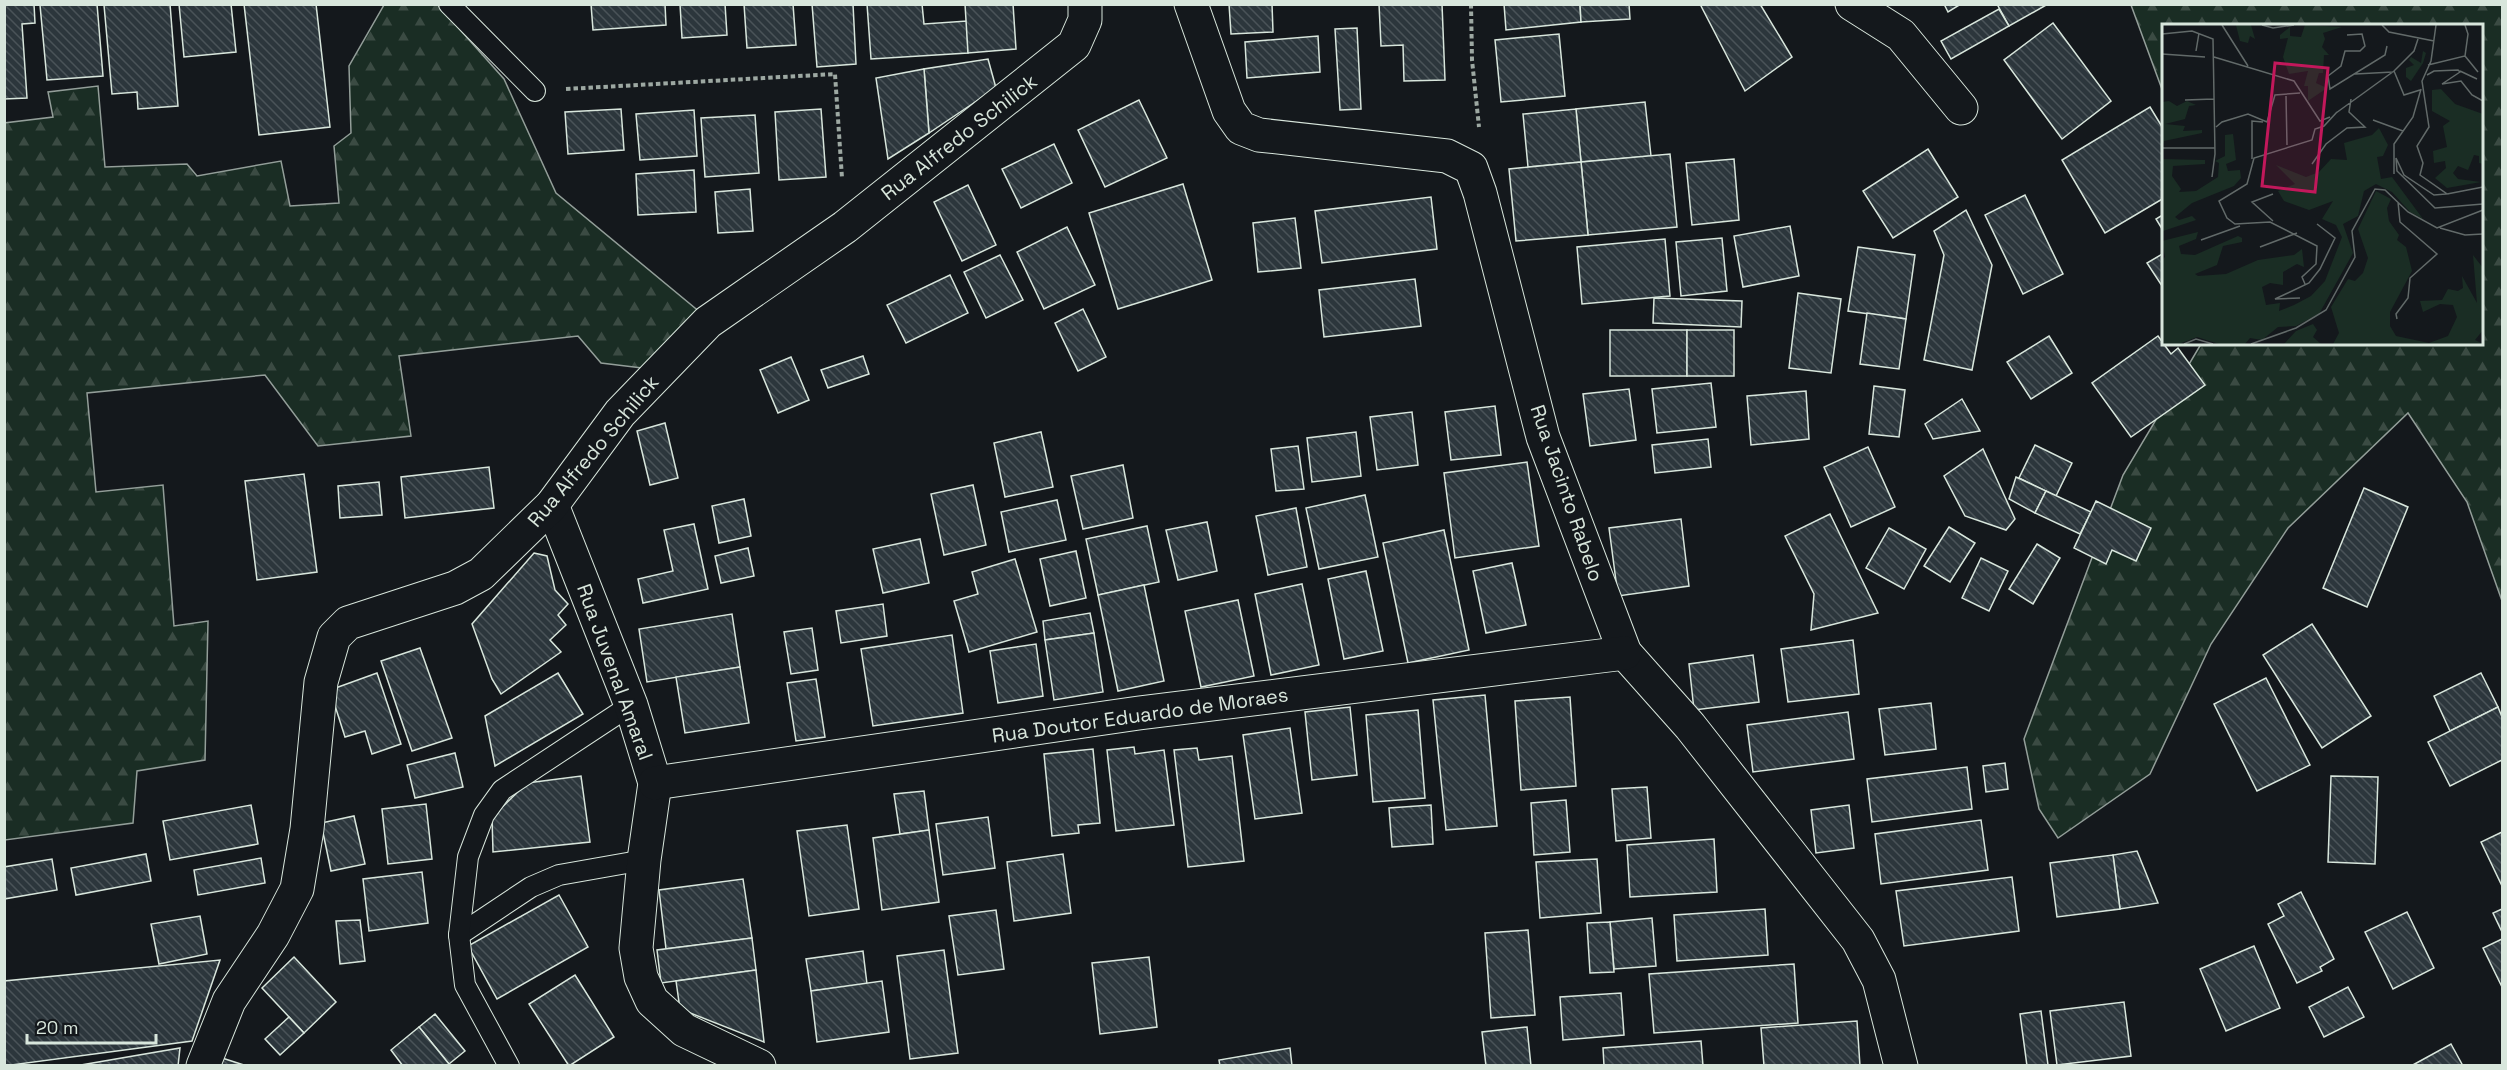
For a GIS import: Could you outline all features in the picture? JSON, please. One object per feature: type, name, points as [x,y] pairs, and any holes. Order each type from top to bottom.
[{"type":"street","name":"Rua Alfredo Schilick","points":[[203,1065],[229,1001],[273,935],[297,889],[308,829],[321,682],[334,637],[348,623],[455,588],[481,574],[552,505],[620,413],[708,322],[845,227],[1074,45],[1085,20],[1085,4]]},
{"type":"street","points":[[1191,4],[1228,111],[1241,128],[1259,135],[1447,156],[1471,168]]},
{"type":"street","points":[[1852,4],[1901,35],[1961,108]]},
{"type":"street","name":"Rua Jacinto Rabelo","points":[[1471,168],[1486,214],[1543,437],[1625,653],[1690,726],[1858,940],[1879,980],[1901,1065]]},
{"type":"street","name":"Rua Juvenal Amaral","points":[[552,505],[632,705],[656,783],[644,860],[636,948],[641,977],[652,1001],[684,1030],[759,1065]]},
{"type":"street","name":"Rua Doutor Eduardo de Moraes","points":[[656,783],[1139,713],[1625,653]]},
{"type":"lane","points":[[449,4],[535,91]]},
{"type":"lane","points":[[509,1065],[465,985],[459,935],[468,857],[484,815],[502,790],[632,705]]},
{"type":"lane","points":[[459,935],[506,902],[559,874],[644,860]]},
{"type":"path","points":[[1471,4],[1472,60],[1480,141],[1471,168]]},
{"type":"path","points":[[535,91],[835,74],[845,227]]},
{"type":"green space","points":[[384,5],[438,5],[504,79],[556,193],[701,313],[642,368],[601,363],[578,336],[399,356],[411,436],[318,446],[265,375],[87,393],[96,492],[163,485],[174,626],[208,621],[205,760],[137,771],[133,823],[5,840],[4,123],[53,117],[48,92],[98,86],[105,167],[187,164],[197,176],[281,161],[290,206],[339,203],[334,146],[351,133],[349,66]]},
{"type":"green space","points":[[2131,5],[2502,5],[2502,601],[2467,502],[2408,413],[2288,528],[2211,644],[2150,774],[2058,838],[2039,809],[2024,739],[2123,475],[2200,345],[2483,345],[2483,24],[2162,24],[2162,89]]},
{"type":"building","points":[[4,4],[34,4],[35,23],[22,24],[27,98],[4,99]]},
{"type":"building","points":[[97,4],[103,76],[47,80],[40,5]]},
{"type":"building","points":[[170,4],[178,106],[138,109],[137,92],[112,94],[104,5]]},
{"type":"building","points":[[179,4],[231,4],[236,52],[184,57]]},
{"type":"building","points":[[244,4],[316,4],[330,127],[259,135]]},
{"type":"building","points":[[591,4],[665,4],[666,25],[593,30]]},
{"type":"building","points":[[680,4],[725,4],[727,35],[682,38]]},
{"type":"building","points":[[744,4],[793,4],[796,45],[747,48]]},
{"type":"building","points":[[812,4],[853,4],[856,64],[817,67]]},
{"type":"building","points":[[867,4],[922,4],[924,24],[967,21],[968,53],[871,59]]},
{"type":"building","points":[[965,4],[1013,4],[1016,49],[968,53]]},
{"type":"building","points":[[1229,4],[1272,4],[1273,32],[1231,34]]},
{"type":"building","points":[[1379,4],[1442,4],[1445,80],[1404,81],[1403,45],[1381,46]]},
{"type":"building","points":[[1504,4],[1580,4],[1581,22],[1506,30]]},
{"type":"building","points":[[1580,4],[1629,4],[1630,19],[1581,22]]},
{"type":"building","points":[[1700,4],[1760,4],[1792,57],[1745,91]]},
{"type":"building","points":[[1944,4],[1961,4],[1948,12]]},
{"type":"building","points":[[1997,4],[2048,4],[2009,26]]},
{"type":"building","points":[[1999,9],[2009,26],[1951,59],[1941,41]]},
{"type":"building","points":[[2053,23],[2111,101],[2062,139],[2004,60]]},
{"type":"building","points":[[1357,28],[1361,109],[1340,110],[1335,29]]},
{"type":"building","points":[[1559,34],[1565,96],[1501,102],[1495,40]]},
{"type":"building","points":[[1318,36],[1320,72],[1247,78],[1245,42]]},
{"type":"building","points":[[988,59],[996,88],[929,133],[924,69]]},
{"type":"building","points":[[924,69],[929,133],[888,159],[876,78]]},
{"type":"building","points":[[1139,100],[1167,158],[1105,187],[1078,130]]},
{"type":"building","points":[[1645,102],[1651,156],[1581,162],[1576,109]]},
{"type":"building","points":[[2150,107],[2162,127],[2162,199],[2105,233],[2062,160]]},
{"type":"building","points":[[621,109],[624,150],[568,154],[565,112]]},
{"type":"building","points":[[821,109],[826,177],[779,180],[775,112]]},
{"type":"building","points":[[1576,109],[1581,162],[1528,167],[1523,114]]},
{"type":"building","points":[[694,110],[697,156],[640,160],[636,114]]},
{"type":"building","points":[[755,115],[759,173],[705,177],[701,118]]},
{"type":"building","points":[[1054,144],[1072,183],[1021,208],[1002,169]]},
{"type":"building","points":[[1928,149],[1958,197],[1893,238],[1863,191]]},
{"type":"building","points":[[1670,154],[1677,227],[1588,235],[1581,162]]},
{"type":"building","points":[[1734,159],[1739,220],[1692,225],[1686,163]]},
{"type":"building","points":[[1581,162],[1588,235],[1516,241],[1509,169]]},
{"type":"building","points":[[694,170],[696,212],[638,215],[636,174]]},
{"type":"building","points":[[1183,184],[1212,280],[1118,309],[1089,213]]},
{"type":"building","points":[[968,185],[996,245],[962,261],[934,202]]},
{"type":"building","points":[[750,189],[753,231],[718,233],[715,192]]},
{"type":"building","points":[[2025,195],[2063,274],[2023,294],[1985,215]]},
{"type":"building","points":[[1431,197],[1437,249],[1322,263],[1315,211]]},
{"type":"building","points":[[1966,210],[1992,265],[1972,370],[1924,360],[1944,255],[1934,231]]},
{"type":"building","points":[[2162,215],[2162,229],[2156,219]]},
{"type":"building","points":[[1295,218],[1301,268],[1258,272],[1253,223]]},
{"type":"building","points":[[1790,226],[1799,276],[1743,287],[1734,236]]},
{"type":"building","points":[[1067,227],[1095,285],[1044,309],[1017,252]]},
{"type":"building","points":[[1722,238],[1727,291],[1681,296],[1676,242]]},
{"type":"building","points":[[1665,239],[1670,296],[1582,304],[1577,247]]},
{"type":"building","points":[[1858,247],[1915,255],[1906,319],[1848,311]]},
{"type":"building","points":[[2162,254],[2162,286],[2147,263]]},
{"type":"building","points":[[1000,255],[1023,300],[986,318],[964,272]]},
{"type":"building","points":[[950,275],[968,313],[906,343],[887,305]]},
{"type":"building","points":[[1415,279],[1421,326],[1324,337],[1319,290]]},
{"type":"building","points":[[1798,293],[1841,299],[1831,373],[1789,368]]},
{"type":"building","points":[[1654,298],[1742,301],[1741,327],[1653,323]]},
{"type":"building","points":[[1083,309],[1106,357],[1078,371],[1055,323]]},
{"type":"building","points":[[1867,313],[1906,319],[1899,369],[1860,364]]},
{"type":"building","points":[[1610,330],[1687,330],[1687,376],[1610,376]]},
{"type":"building","points":[[1687,330],[1734,330],[1734,376],[1687,376]]},
{"type":"building","points":[[2049,336],[2072,373],[2031,399],[2007,362]]},
{"type":"building","points":[[2158,336],[2162,345],[2171,354],[2178,348],[2205,385],[2131,437],[2092,383]]},
{"type":"building","points":[[863,356],[869,374],[828,388],[821,370]]},
{"type":"building","points":[[791,357],[809,400],[778,413],[760,370]]},
{"type":"building","points":[[1711,383],[1716,427],[1657,433],[1652,389]]},
{"type":"building","points":[[1874,386],[1905,390],[1899,437],[1869,434]]},
{"type":"building","points":[[1629,389],[1636,440],[1590,446],[1583,394]]},
{"type":"building","points":[[1806,391],[1809,439],[1751,445],[1747,396]]},
{"type":"building","points":[[1962,399],[1980,431],[1933,439],[1925,424]]},
{"type":"building","points":[[1495,406],[1501,455],[1451,460],[1445,412]]},
{"type":"building","points":[[1412,412],[1418,465],[1377,470],[1370,417]]},
{"type":"building","points":[[665,423],[678,478],[650,485],[637,431]]},
{"type":"building","points":[[1041,432],[1053,487],[1005,497],[994,443]]},
{"type":"building","points":[[1356,432],[1361,476],[1312,482],[1307,438]]},
{"type":"building","points":[[1708,439],[1711,467],[1655,473],[1652,445]]},
{"type":"building","points":[[2035,445],[2072,463],[2056,496],[2019,478]]},
{"type":"building","points":[[1298,446],[1304,489],[1276,491],[1271,449]]},
{"type":"building","points":[[1868,447],[1895,507],[1851,527],[1824,467]]},
{"type":"building","points":[[1983,449],[2015,519],[2006,530],[1965,516],[1944,476]]},
{"type":"building","points":[[1527,462],[1539,546],[1455,558],[1444,473]]},
{"type":"building","points":[[1123,465],[1133,518],[1083,529],[1071,476]]},
{"type":"building","points":[[489,467],[494,508],[405,518],[401,477]]},
{"type":"building","points":[[304,474],[317,572],[257,580],[245,481]]},
{"type":"building","points":[[2016,477],[2046,491],[2035,513],[2009,499]]},
{"type":"building","points":[[379,482],[382,515],[340,518],[338,486]]},
{"type":"building","points":[[973,485],[986,545],[944,555],[931,494]]},
{"type":"building","points":[[2364,488],[2408,507],[2367,607],[2323,588]]},
{"type":"building","points":[[2046,491],[2091,512],[2080,534],[2035,513]]},
{"type":"building","points":[[1365,495],[1378,557],[1319,569],[1306,508]]},
{"type":"building","points":[[744,499],[751,536],[719,543],[712,506]]},
{"type":"building","points":[[1057,500],[1066,540],[1009,552],[1001,512]]},
{"type":"building","points":[[2096,501],[2151,528],[2136,561],[2112,550],[2106,564],[2074,548]]},
{"type":"building","points":[[1296,508],[1307,567],[1268,575],[1256,516]]},
{"type":"building","points":[[1830,514],[1878,613],[1811,630],[1814,594],[1785,536]]},
{"type":"building","points":[[1681,519],[1689,586],[1618,596],[1609,528]]},
{"type":"building","points":[[1207,522],[1217,571],[1178,580],[1166,530]]},
{"type":"building","points":[[694,524],[708,589],[643,603],[638,579],[673,571],[664,530]]},
{"type":"building","points":[[1147,526],[1159,582],[1098,595],[1086,539]]},
{"type":"building","points":[[1949,527],[1975,543],[1950,582],[1924,566]]},
{"type":"building","points":[[1889,528],[1926,549],[1904,589],[1866,568]]},
{"type":"building","points":[[1444,530],[1469,650],[1408,663],[1383,543]]},
{"type":"building","points":[[920,539],[929,583],[883,593],[873,549]]},
{"type":"building","points":[[2037,544],[2060,558],[2033,604],[2009,589]]},
{"type":"building","points":[[748,548],[754,576],[721,583],[715,556]]},
{"type":"building","points":[[1076,551],[1086,598],[1050,606],[1040,559]]},
{"type":"building","points":[[534,553],[547,556],[555,590],[568,604],[558,615],[566,625],[550,640],[561,652],[501,694],[492,679],[472,624]]},
{"type":"building","points":[[1981,558],[2008,571],[1989,611],[1962,598]]},
{"type":"building","points":[[1015,559],[1037,632],[969,652],[954,601],[978,594],[972,572]]},
{"type":"building","points":[[1512,563],[1526,625],[1486,633],[1473,571]]},
{"type":"building","points":[[1366,571],[1383,651],[1344,659],[1328,579]]},
{"type":"building","points":[[1302,584],[1319,665],[1271,675],[1255,594]]},
{"type":"building","points":[[1144,585],[1164,681],[1118,691],[1098,595]]},
{"type":"building","points":[[1238,600],[1254,676],[1201,687],[1185,611]]},
{"type":"building","points":[[883,604],[887,636],[841,643],[836,611]]},
{"type":"building","points":[[1090,613],[1094,633],[1045,640],[1043,621]]},
{"type":"building","points":[[732,614],[740,667],[647,682],[639,629]]},
{"type":"building","points":[[2312,624],[2371,716],[2322,748],[2263,655]]},
{"type":"building","points":[[812,628],[818,670],[791,674],[784,632]]},
{"type":"building","points":[[1094,633],[1103,692],[1054,700],[1045,640]]},
{"type":"building","points":[[952,635],[963,713],[873,726],[861,649]]},
{"type":"building","points":[[1853,640],[1859,694],[1788,702],[1781,649]]},
{"type":"building","points":[[1036,644],[1043,696],[998,703],[990,651]]},
{"type":"building","points":[[420,648],[452,738],[412,751],[381,661]]},
{"type":"building","points":[[1753,655],[1759,702],[1694,710],[1689,664]]},
{"type":"building","points":[[740,667],[749,723],[685,733],[676,677]]},
{"type":"building","points":[[377,673],[401,744],[372,754],[365,731],[345,737],[330,690]]},
{"type":"building","points":[[558,673],[583,714],[495,766],[485,716]]},
{"type":"building","points":[[2481,673],[2498,707],[2450,731],[2434,696]]},
{"type":"building","points":[[2266,678],[2310,765],[2257,791],[2214,704]]},
{"type":"building","points":[[816,679],[825,737],[796,741],[787,683]]},
{"type":"building","points":[[1485,695],[1497,826],[1446,830],[1433,700]]},
{"type":"building","points":[[1570,697],[1576,786],[1521,790],[1515,701]]},
{"type":"building","points":[[1931,703],[1936,749],[1885,755],[1879,709]]},
{"type":"building","points":[[1350,707],[1357,775],[1312,780],[1305,712]]},
{"type":"building","points":[[2498,707],[2502,717],[2502,760],[2450,786],[2428,742]]},
{"type":"building","points":[[1418,710],[1425,798],[1373,802],[1366,715]]},
{"type":"building","points":[[1848,712],[1854,759],[1753,772],[1747,725]]},
{"type":"building","points":[[1290,728],[1302,813],[1255,819],[1243,735]]},
{"type":"building","points":[[1134,747],[1135,754],[1164,750],[1174,825],[1116,831],[1107,750]]},
{"type":"building","points":[[1197,748],[1199,760],[1232,756],[1244,861],[1188,867],[1174,750]]},
{"type":"building","points":[[1093,749],[1100,823],[1078,825],[1079,833],[1052,836],[1044,754]]},
{"type":"building","points":[[455,753],[463,787],[415,798],[407,765]]},
{"type":"building","points":[[2005,763],[2008,789],[1986,792],[1983,766]]},
{"type":"building","points":[[1967,767],[1972,809],[1872,822],[1867,779]]},
{"type":"building","points":[[581,776],[590,842],[493,852],[492,817],[527,783]]},
{"type":"building","points":[[2331,776],[2378,777],[2375,864],[2328,862]]},
{"type":"building","points":[[1647,787],[1651,838],[1616,841],[1612,789]]},
{"type":"building","points":[[924,791],[929,830],[900,834],[894,794]]},
{"type":"building","points":[[1566,800],[1570,852],[1534,855],[1531,803]]},
{"type":"building","points":[[426,804],[432,859],[388,864],[382,809]]},
{"type":"building","points":[[251,805],[258,844],[170,860],[163,821]]},
{"type":"building","points":[[1431,805],[1433,844],[1392,847],[1389,808]]},
{"type":"building","points":[[1849,805],[1854,848],[1816,853],[1811,810]]},
{"type":"building","points":[[354,816],[365,864],[331,871],[321,823]]},
{"type":"building","points":[[988,817],[995,868],[943,875],[936,824]]},
{"type":"building","points":[[1981,820],[1988,870],[1881,884],[1875,834]]},
{"type":"building","points":[[847,825],[859,909],[809,916],[797,831]]},
{"type":"building","points":[[929,830],[939,902],[882,910],[873,838]]},
{"type":"building","points":[[2502,832],[2502,886],[2481,842]]},
{"type":"building","points":[[1714,839],[1717,892],[1630,897],[1627,845]]},
{"type":"building","points":[[2137,851],[2158,903],[2120,909],[2113,855]]},
{"type":"building","points":[[146,854],[151,881],[76,895],[71,868]]},
{"type":"building","points":[[1063,854],[1071,913],[1014,921],[1007,862]]},
{"type":"building","points":[[2113,855],[2120,909],[2057,917],[2050,863]]},
{"type":"building","points":[[261,858],[265,883],[198,895],[194,870]]},
{"type":"building","points":[[52,859],[57,890],[4,899],[4,867]]},
{"type":"building","points":[[1597,859],[1601,913],[1540,918],[1536,862]]},
{"type":"building","points":[[422,872],[428,923],[369,931],[363,879]]},
{"type":"building","points":[[2012,877],[2019,931],[1904,946],[1896,891]]},
{"type":"building","points":[[743,879],[752,938],[666,949],[659,890]]},
{"type":"building","points":[[2301,892],[2334,959],[2320,967],[2322,971],[2297,983],[2268,924],[2284,916],[2278,904]]},
{"type":"building","points":[[559,895],[588,947],[497,999],[468,946]]},
{"type":"building","points":[[1765,909],[1768,955],[1677,961],[1674,915]]},
{"type":"building","points":[[2502,909],[2502,932],[2493,913]]},
{"type":"building","points":[[996,910],[1004,969],[958,975],[949,916]]},
{"type":"building","points":[[2407,912],[2434,968],[2393,989],[2365,932]]},
{"type":"building","points":[[200,916],[207,954],[159,964],[151,924]]},
{"type":"building","points":[[1652,918],[1656,966],[1614,969],[1610,922]]},
{"type":"building","points":[[360,920],[365,961],[340,964],[336,921]]},
{"type":"building","points":[[1610,922],[1614,972],[1590,973],[1587,923]]},
{"type":"building","points":[[1528,930],[1535,1015],[1491,1018],[1485,933]]},
{"type":"building","points":[[752,938],[756,970],[661,983],[657,950]]},
{"type":"building","points":[[2502,939],[2502,987],[2483,948]]},
{"type":"building","points":[[2254,946],[2280,1008],[2226,1031],[2200,969]]},
{"type":"building","points":[[944,950],[958,1053],[910,1059],[897,956]]},
{"type":"building","points":[[863,951],[867,984],[811,991],[806,959]]},
{"type":"building","points":[[294,957],[336,1002],[304,1033],[262,988]]},
{"type":"building","points":[[1149,957],[1157,1027],[1100,1034],[1092,963]]},
{"type":"building","points":[[220,960],[192,1041],[4,1066],[4,981]]},
{"type":"building","points":[[1794,964],[1798,1023],[1654,1033],[1649,974]]},
{"type":"building","points":[[756,970],[764,1042],[680,1009],[676,981]]},
{"type":"building","points":[[575,975],[614,1037],[569,1066],[529,1004]]},
{"type":"building","points":[[882,981],[889,1032],[817,1042],[811,991]]},
{"type":"building","points":[[2348,987],[2364,1017],[2324,1037],[2309,1007]]},
{"type":"building","points":[[1621,993],[1624,1035],[1563,1040],[1560,997]]},
{"type":"building","points":[[2124,1002],[2131,1056],[2057,1065],[2050,1011]]},
{"type":"building","points":[[2041,1011],[2048,1065],[2027,1066],[2020,1014]]},
{"type":"building","points":[[435,1014],[465,1051],[449,1064],[419,1027]]},
{"type":"building","points":[[289,1017],[304,1033],[280,1055],[265,1039]]},
{"type":"building","points":[[1857,1021],[1860,1066],[1764,1066],[1761,1028]]},
{"type":"building","points":[[419,1027],[449,1064],[448,1066],[403,1066],[391,1050]]},
{"type":"building","points":[[1527,1027],[1531,1066],[1486,1066],[1482,1032]]},
{"type":"building","points":[[1701,1041],[1703,1066],[1604,1066],[1603,1048]]},
{"type":"building","points":[[2451,1044],[2463,1066],[2411,1066]]},
{"type":"building","points":[[180,1048],[178,1066],[75,1066]]},
{"type":"building","points":[[1290,1048],[1292,1066],[1220,1066],[1219,1060]]},
{"type":"building","points":[[219,1057],[247,1066],[216,1066]]}]
